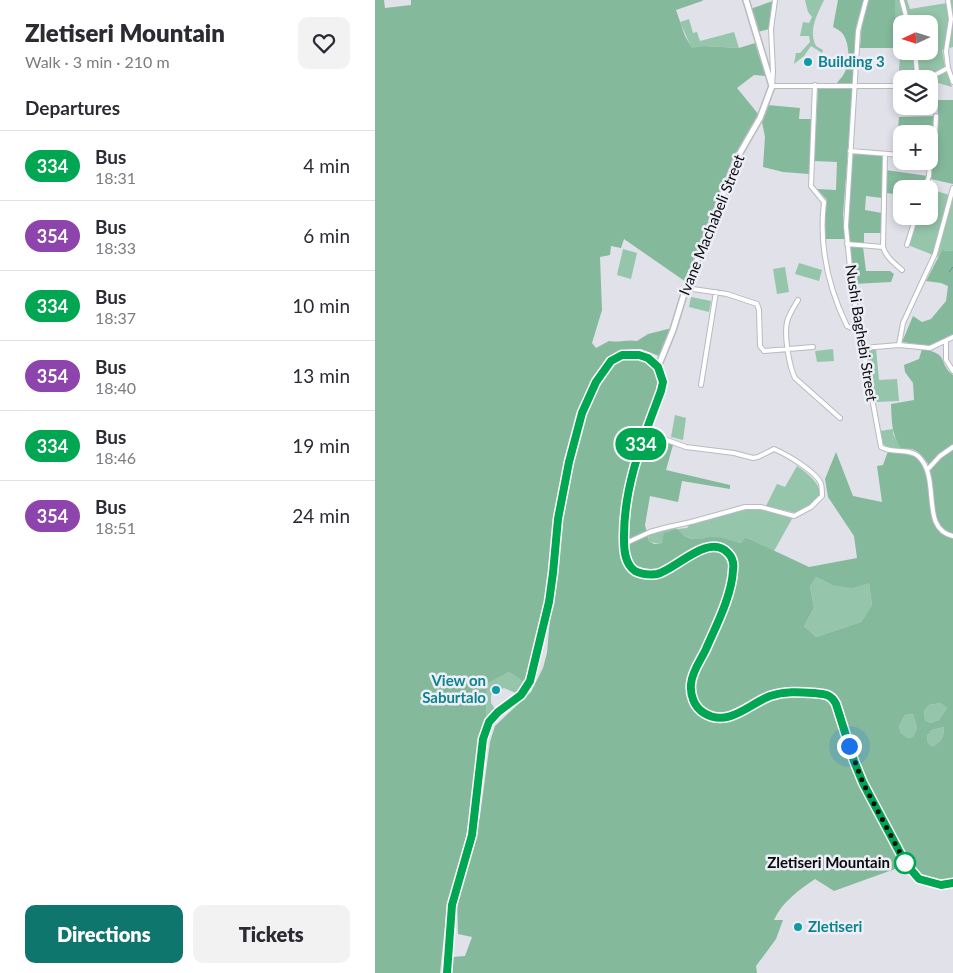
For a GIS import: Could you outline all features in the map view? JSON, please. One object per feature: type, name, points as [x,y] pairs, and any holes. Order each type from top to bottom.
[{"type":"main road","points":[[746,0],[772,86]]},
{"type":"main road","name":"Ivane Machabeli Street","points":[[658,367],[673,330],[686,288],[737,158],[760,118],[772,86]]},
{"type":"main road","points":[[447,973],[452,905],[472,835],[483,739],[489,722],[498,712],[521,695],[530,681],[549,602],[558,519],[569,462],[582,413],[596,382],[611,361],[622,355],[639,355],[648,358],[658,367],[663,382],[636,460],[625,506],[624,544],[629,565],[637,572],[649,575],[658,574],[667,570],[684,557],[699,551],[720,548],[726,550],[731,556],[733,564],[733,572],[719,620],[691,682],[693,699],[697,708],[714,718],[729,717],[769,696],[789,691],[825,694],[832,697],[863,783],[906,864],[919,879],[941,885],[953,882]]},
{"type":"street","points":[[775,0],[771,29],[772,86],[893,86]]},
{"type":"street","name":"Nushi Baghebi Street","points":[[866,0],[860,20],[854,85],[846,206],[847,244],[860,332],[881,448],[888,451],[909,452],[917,455],[928,470]]},
{"type":"street","points":[[948,0],[951,19],[945,51],[953,82]]},
{"type":"street","points":[[902,1],[905,15]]},
{"type":"street","points":[[938,73],[948,68]]},
{"type":"street","points":[[815,85],[811,186],[825,202],[822,226],[830,281],[847,326],[860,332]]},
{"type":"street","points":[[935,116],[935,125]]},
{"type":"street","points":[[850,151],[893,154]]},
{"type":"street","points":[[885,154],[883,247],[888,258],[902,270]]},
{"type":"street","points":[[899,344],[903,323],[935,254],[953,188]]},
{"type":"street","points":[[907,245],[913,225]]},
{"type":"street","points":[[847,244],[883,247]]},
{"type":"street","points":[[686,288],[716,292],[757,304],[759,310],[760,346],[762,350],[813,347]]},
{"type":"street","points":[[701,385],[716,292]]},
{"type":"street","points":[[798,300],[787,321],[791,368],[795,378],[840,418]]},
{"type":"street","points":[[863,348],[899,344],[930,348],[953,337]]},
{"type":"street","points":[[946,341],[946,360],[953,371]]},
{"type":"street","points":[[624,544],[650,532],[745,507],[761,507],[794,516],[811,507],[822,496],[821,484],[815,476],[788,455],[775,449],[753,458],[734,453],[693,448],[645,432]]},
{"type":"street","points":[[953,447],[940,456],[928,470],[936,523],[942,531],[953,536]]},
{"type":"green space","points":[[375,0],[384,0],[385,8],[411,5],[411,0],[703,0],[676,10],[685,36],[692,48],[704,46],[739,48],[755,43],[766,76],[754,75],[737,88],[759,115],[732,168],[686,282],[624,239],[621,248],[611,246],[610,255],[600,257],[602,310],[592,343],[596,348],[609,341],[637,341],[648,334],[672,328],[659,356],[641,349],[630,349],[620,352],[607,360],[593,381],[581,410],[555,519],[548,587],[532,663],[525,683],[509,672],[487,684],[486,717],[466,837],[446,916],[440,973],[375,973]]},
{"type":"green space","points":[[805,0],[824,0],[813,28],[816,46],[823,50],[822,53],[811,46],[804,56],[794,64],[796,53],[800,53],[810,42],[809,36],[800,36],[803,22],[809,23],[812,17],[808,12]]},
{"type":"green space","points":[[838,0],[865,0],[857,22],[853,83],[837,83],[845,71],[848,56],[848,47],[843,34],[833,27]]},
{"type":"green space","points":[[869,0],[895,0],[893,48],[860,48],[862,22]]},
{"type":"green space","points":[[895,0],[907,0],[910,9],[947,3],[947,0],[953,0],[953,47],[942,50],[945,67],[952,87],[938,83],[938,70],[899,70],[900,60],[938,60],[938,15],[895,15]]},
{"type":"green space","points":[[773,1],[769,29],[758,32],[750,9]]},
{"type":"green space","points":[[689,19],[693,33],[697,32],[700,41],[734,32],[739,48],[704,46],[692,49],[680,22]]},
{"type":"green space","points":[[818,87],[853,87],[843,215],[845,239],[826,239],[823,225],[827,200],[817,189],[836,190],[837,162],[814,161]]},
{"type":"green space","points":[[938,100],[953,100],[953,184],[931,179],[931,170],[938,170],[938,125],[898,125],[899,117],[938,116]]},
{"type":"green space","points":[[768,105],[800,108],[799,119],[812,119],[809,174],[783,172],[763,167],[765,137],[762,122]]},
{"type":"green space","points":[[852,153],[883,155],[882,198],[866,196],[865,210],[882,213],[881,233],[864,233],[864,243],[848,242],[847,208]]},
{"type":"green space","points":[[886,170],[928,176],[927,180],[893,180],[893,194],[886,193]]},
{"type":"green space","points":[[938,192],[953,196],[953,251],[942,250],[938,257],[908,245],[914,225],[938,225]]},
{"type":"green space","points":[[849,245],[863,247],[866,271],[890,271],[894,274],[891,282],[854,284]]},
{"type":"green space","points":[[623,249],[637,253],[631,279],[617,275]]},
{"type":"green space","points":[[942,250],[953,251],[953,335],[928,346],[902,342],[913,316],[922,322],[931,319],[946,301],[948,286],[926,281]]},
{"type":"green space","points":[[799,263],[822,270],[819,281],[795,274]]},
{"type":"green space","points":[[785,267],[789,292],[777,294],[773,269]]},
{"type":"green space","points":[[691,297],[711,301],[709,312],[689,307]]},
{"type":"green space","points":[[876,348],[879,380],[897,379],[899,401],[876,402],[866,349]]},
{"type":"green space","points":[[833,349],[834,361],[817,362],[815,351]]},
{"type":"green space","points":[[922,349],[937,353],[945,367],[953,375],[953,446],[939,454],[929,465],[914,450],[902,450],[898,444],[893,428],[891,404],[914,400],[913,383],[905,372],[904,365],[919,359]]},
{"type":"green space","points":[[640,358],[651,363],[658,369],[660,385],[633,468],[626,506],[645,432],[673,445],[666,470],[730,485],[730,489],[682,481],[678,502],[650,496],[645,525],[649,541],[654,544],[662,543],[664,533],[677,529],[686,537],[694,539],[717,537],[741,543],[745,537],[809,567],[857,558],[854,536],[828,497],[825,479],[836,452],[853,496],[882,502],[877,466],[883,465],[888,451],[917,455],[928,469],[933,513],[942,531],[953,536],[953,883],[941,885],[919,879],[906,865],[834,891],[815,879],[791,897],[777,914],[774,920],[783,920],[776,939],[756,966],[757,973],[452,973],[453,957],[465,956],[472,937],[458,934],[457,898],[470,859],[480,816],[490,742],[495,726],[531,692],[543,668],[547,653],[551,607],[556,584],[559,541],[571,464],[581,424],[589,400],[602,377],[614,364],[626,359]],"holes":[[[816,577],[832,585],[852,588],[869,583],[872,605],[861,622],[816,637],[804,626],[814,608],[810,587]],[[940,703],[947,708],[939,720],[930,723],[925,720],[924,711],[929,705]],[[913,714],[917,728],[913,737],[908,738],[901,733],[899,726],[905,715]],[[944,727],[941,739],[933,747],[928,744],[927,736],[932,730]]]},
{"type":"green space","points":[[675,415],[686,418],[683,440],[671,437]]},
{"type":"green space","points":[[893,429],[893,434],[902,450],[890,449],[882,443],[880,431]]},
{"type":"green space","points":[[953,449],[953,534],[939,523],[936,515],[930,469],[940,457]]},
{"type":"green space","points":[[797,466],[818,485],[819,497],[815,503],[796,513],[766,506],[777,484],[785,487]]},
{"type":"green space","points":[[753,508],[793,517],[774,551],[745,537],[741,543],[720,538],[693,539],[682,534],[661,543],[649,541],[648,535],[675,527],[677,529],[687,528],[690,524]]},
{"type":"green space","points":[[816,577],[832,585],[869,583],[872,605],[861,622],[816,637],[804,626],[814,608],[810,587]]},
{"type":"green space","points":[[509,672],[525,683],[518,694],[504,688],[491,695],[491,703],[496,710],[483,732],[486,717],[487,684]]},
{"type":"green space","points":[[940,703],[947,708],[939,720],[930,723],[925,720],[924,711],[929,705]]},
{"type":"green space","points":[[913,714],[917,728],[913,737],[908,738],[901,733],[899,726],[905,715]]},
{"type":"green space","points":[[944,727],[943,737],[940,741],[933,748],[928,745],[927,736],[932,730]]},
{"type":"waterway","points":[[949,272],[953,267]]},
{"type":"bus line","name":"334","points":[[447,973],[452,905],[472,835],[483,739],[489,722],[498,712],[521,695],[530,681],[549,602],[558,519],[575,437],[582,413],[596,382],[611,361],[622,355],[639,355],[648,358],[658,367],[663,382],[636,460],[625,506],[624,544],[629,565],[637,572],[649,575],[658,574],[667,570],[684,557],[712,548],[726,550],[731,556],[733,564],[731,583],[719,620],[691,682],[691,691],[697,708],[714,718],[729,717],[769,696],[789,691],[825,694],[832,697],[863,783],[911,872],[919,879],[932,883],[941,885],[953,883]]},
{"type":"place","name":"Building 3","points":[[808,62]]},
{"type":"place","name":"View on Saburtalo","points":[[496,690]]},
{"type":"place","name":"Zletiseri Mountain","points":[[905,863]]},
{"type":"place","name":"Zletiseri","points":[[798,927]]},
{"type":"route","points":[[849,746],[863,783],[905,863]]}]
